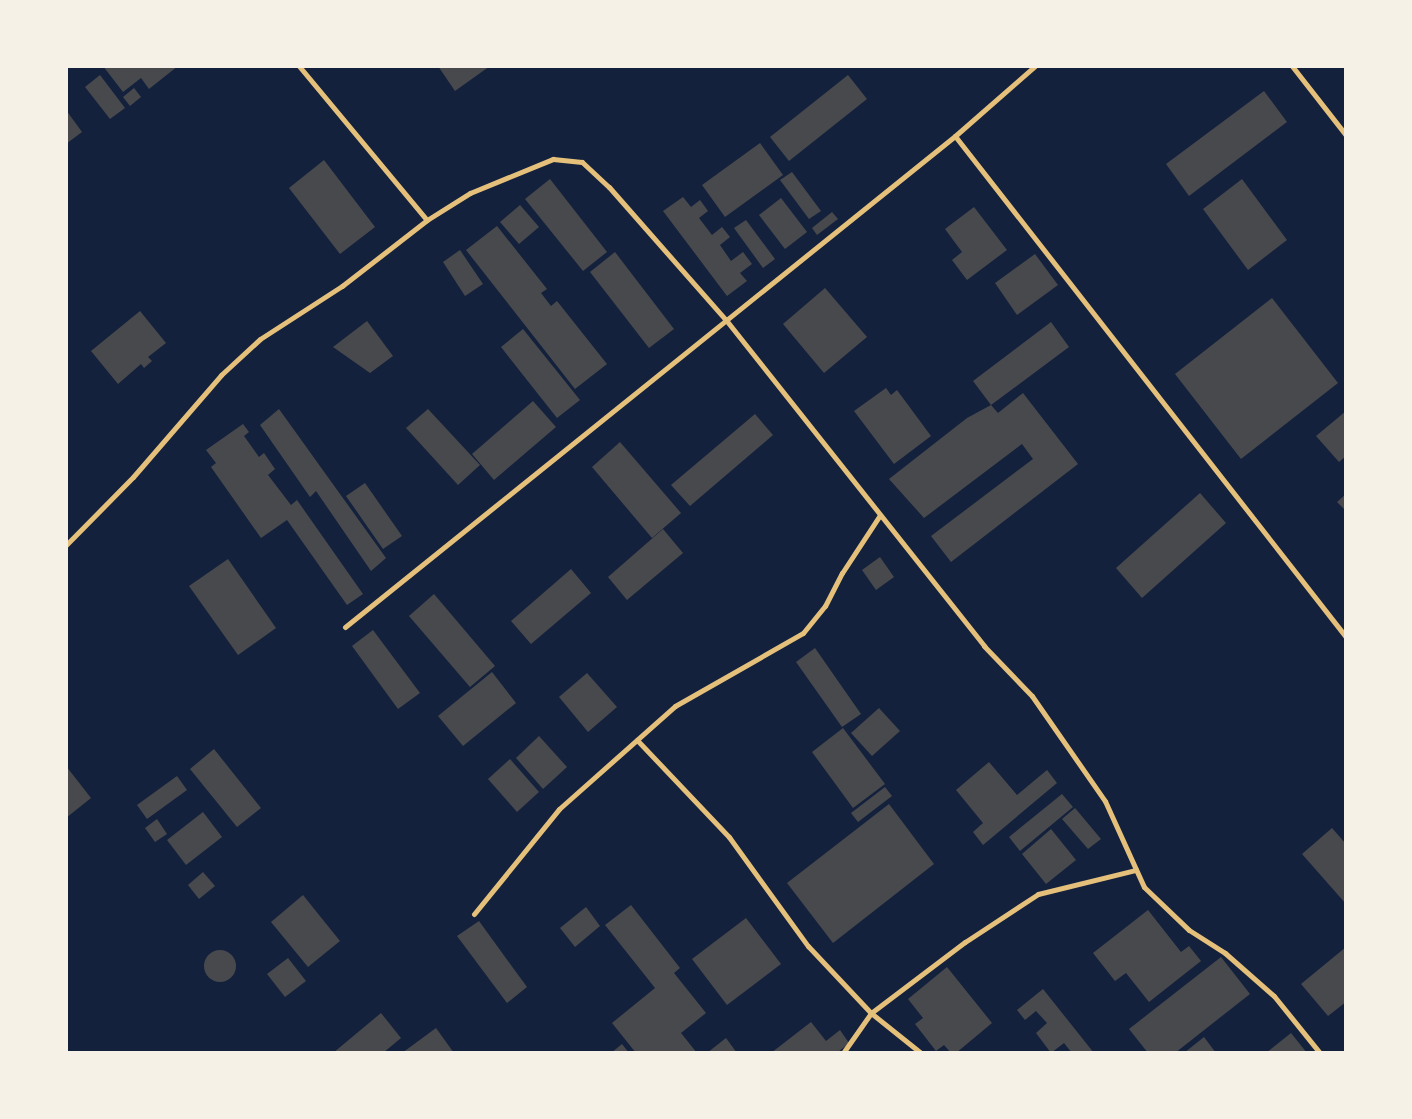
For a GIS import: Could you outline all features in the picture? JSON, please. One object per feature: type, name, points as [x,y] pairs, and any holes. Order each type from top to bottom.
[{"type":"street","points":[[299,66],[426,220]]},
{"type":"street","points":[[345,628],[955,136],[1035,66]]},
{"type":"street","points":[[1292,66],[1346,136]]},
{"type":"street","points":[[955,136],[1346,637]]},
{"type":"street","points":[[66,546],[133,476],[221,375],[260,339],[342,286],[426,220],[470,193],[553,159],[582,162],[608,187],[726,320],[984,646],[1032,696],[1105,801],[1144,886],[1190,930],[1225,953],[1274,996],[1320,1053]]},
{"type":"street","points":[[474,914],[559,809],[676,706],[803,633],[825,606],[842,573],[880,515]]},
{"type":"street","points":[[637,740],[729,837],[808,946],[871,1013],[921,1053]]},
{"type":"street","points":[[843,1053],[871,1013],[965,942],[1038,894],[1136,870]]},
{"type":"building","points":[[103,66],[178,66],[149,89],[141,78],[123,92]]},
{"type":"building","points":[[438,66],[490,66],[455,91]]},
{"type":"building","points":[[100,75],[125,108],[110,119],[85,87]]},
{"type":"building","points":[[848,75],[867,99],[789,161],[770,137]]},
{"type":"building","points":[[134,88],[141,97],[130,106],[123,97]]},
{"type":"building","points":[[1264,91],[1287,122],[1189,196],[1166,164]]},
{"type":"building","points":[[66,110],[82,132],[66,144]]},
{"type":"building","points":[[760,143],[783,175],[725,217],[702,185]]},
{"type":"building","points":[[324,160],[375,227],[340,254],[289,188]]},
{"type":"building","points":[[792,172],[821,211],[809,219],[780,180]]},
{"type":"building","points":[[550,179],[607,252],[583,271],[525,199]]},
{"type":"building","points":[[1242,179],[1287,240],[1248,270],[1203,209]]},
{"type":"building","points":[[683,197],[691,207],[700,200],[708,211],[699,218],[712,235],[722,227],[730,237],[720,245],[731,261],[743,252],[752,264],[740,273],[747,281],[727,296],[663,211]]},
{"type":"building","points":[[781,198],[807,232],[785,249],[759,215]]},
{"type":"building","points":[[520,205],[539,227],[519,244],[500,222]]},
{"type":"building","points":[[974,207],[1007,250],[967,280],[952,260],[962,252],[945,229]]},
{"type":"building","points":[[832,212],[838,219],[817,235],[812,228]]},
{"type":"building","points":[[746,220],[775,259],[763,268],[734,228]]},
{"type":"building","points":[[497,226],[547,289],[541,293],[551,306],[557,301],[607,364],[575,389],[466,250]]},
{"type":"building","points":[[460,250],[483,284],[465,296],[443,262]]},
{"type":"building","points":[[615,252],[674,329],[649,348],[590,272]]},
{"type":"building","points":[[1035,254],[1058,285],[1017,315],[995,283]]},
{"type":"building","points":[[825,288],[867,337],[824,373],[783,324]]},
{"type":"building","points":[[1272,298],[1338,383],[1241,459],[1175,374]]},
{"type":"building","points":[[140,311],[166,343],[148,357],[152,361],[144,368],[141,364],[118,384],[91,351]]},
{"type":"building","points":[[367,321],[393,356],[370,373],[333,347]]},
{"type":"building","points":[[1051,322],[1069,347],[991,405],[973,381]]},
{"type":"building","points":[[523,329],[580,400],[557,418],[501,347]]},
{"type":"building","points":[[886,388],[891,395],[897,390],[931,436],[894,464],[854,411]]},
{"type":"building","points":[[1023,393],[1078,464],[951,562],[931,536],[1033,459],[1022,444],[924,518],[889,479],[967,418],[991,405],[998,413]]},
{"type":"building","points":[[533,401],[556,427],[494,480],[472,454]]},
{"type":"building","points":[[279,409],[386,558],[371,571],[316,491],[310,497],[260,425]]},
{"type":"building","points":[[428,409],[480,465],[458,485],[406,428]]},
{"type":"building","points":[[1346,411],[1346,456],[1339,462],[1316,436]]},
{"type":"building","points":[[755,414],[773,435],[690,506],[671,485]]},
{"type":"building","points":[[243,424],[249,432],[244,436],[259,457],[264,453],[275,469],[268,475],[291,505],[297,500],[363,594],[347,605],[287,520],[261,538],[211,467],[216,463],[206,450]]},
{"type":"building","points":[[620,442],[681,513],[652,538],[592,467]]},
{"type":"building","points":[[365,483],[402,536],[383,549],[346,496]]},
{"type":"building","points":[[1200,493],[1226,523],[1142,598],[1116,568]]},
{"type":"building","points":[[1346,494],[1346,511],[1337,502]]},
{"type":"building","points":[[663,529],[683,553],[627,600],[608,577]]},
{"type":"building","points":[[880,557],[894,577],[876,590],[862,570]]},
{"type":"building","points":[[228,559],[276,628],[238,655],[189,586]]},
{"type":"building","points":[[571,569],[591,593],[531,644],[511,621]]},
{"type":"building","points":[[434,594],[495,666],[470,687],[409,616]]},
{"type":"building","points":[[373,630],[420,693],[398,709],[352,646]]},
{"type":"building","points":[[815,648],[861,714],[842,727],[796,662]]},
{"type":"building","points":[[492,672],[516,703],[463,746],[438,716]]},
{"type":"building","points":[[587,673],[617,707],[588,732],[559,697]]},
{"type":"building","points":[[879,708],[900,731],[872,756],[851,733]]},
{"type":"building","points":[[843,728],[885,784],[853,808],[812,752]]},
{"type":"building","points":[[539,736],[567,767],[543,789],[516,758]]},
{"type":"building","points":[[214,749],[261,808],[237,827],[190,769]]},
{"type":"building","points":[[510,759],[539,792],[517,812],[488,779]]},
{"type":"building","points":[[989,762],[1017,795],[1047,770],[1057,783],[983,845],[973,832],[983,823],[956,790]]},
{"type":"building","points":[[66,766],[91,798],[66,818]]},
{"type":"building","points":[[177,776],[187,790],[147,819],[137,805]]},
{"type":"building","points":[[885,787],[892,796],[858,822],[851,813]]},
{"type":"building","points":[[1062,794],[1073,807],[1020,851],[1009,837]]},
{"type":"building","points":[[889,804],[934,864],[833,943],[787,883]]},
{"type":"building","points":[[1075,808],[1101,839],[1088,849],[1062,819]]},
{"type":"building","points":[[203,812],[222,837],[186,865],[167,840]]},
{"type":"building","points":[[157,819],[167,834],[155,842],[145,828]]},
{"type":"building","points":[[1332,828],[1346,844],[1346,904],[1302,854]]},
{"type":"building","points":[[1051,829],[1076,860],[1046,884],[1022,854]]},
{"type":"building","points":[[203,872],[215,886],[199,899],[188,885]]},
{"type":"building","points":[[303,895],[340,941],[308,967],[271,922]]},
{"type":"building","points":[[631,905],[680,968],[674,973],[706,1013],[681,1033],[697,1053],[636,1053],[612,1023],[655,988],[605,925]]},
{"type":"building","points":[[586,907],[600,926],[575,947],[560,928]]},
{"type":"building","points":[[1148,910],[1181,952],[1189,946],[1201,961],[1149,1002],[1126,973],[1115,981],[1093,953]]},
{"type":"building","points":[[746,918],[781,964],[727,1005],[692,959]]},
{"type":"building","points":[[479,921],[527,987],[507,1003],[457,936]]},
{"type":"building","points":[[1346,947],[1346,1002],[1328,1016],[1301,984]]},
{"type":"building","points":[[220,950],[232,954],[236,966],[232,978],[220,982],[208,978],[204,966],[208,954]]},
{"type":"building","points":[[1221,957],[1250,994],[1175,1053],[1148,1053],[1129,1029]]},
{"type":"building","points":[[288,958],[306,981],[285,997],[267,974]]},
{"type":"building","points":[[947,967],[992,1023],[956,1053],[951,1053],[944,1045],[936,1051],[915,1024],[923,1018],[908,999]]},
{"type":"building","points":[[1043,989],[1094,1053],[1072,1053],[1064,1043],[1051,1053],[1036,1033],[1047,1023],[1036,1011],[1025,1020],[1017,1010]]},
{"type":"building","points":[[381,1013],[401,1038],[383,1053],[333,1053]]},
{"type":"building","points":[[811,1022],[826,1041],[840,1030],[849,1043],[837,1053],[771,1053]]},
{"type":"building","points":[[436,1028],[454,1053],[402,1053]]},
{"type":"building","points":[[1291,1033],[1307,1053],[1266,1053]]},
{"type":"building","points":[[1204,1037],[1216,1053],[1184,1053]]},
{"type":"building","points":[[726,1038],[737,1053],[707,1053]]},
{"type":"building","points":[[622,1044],[629,1053],[611,1053]]}]
